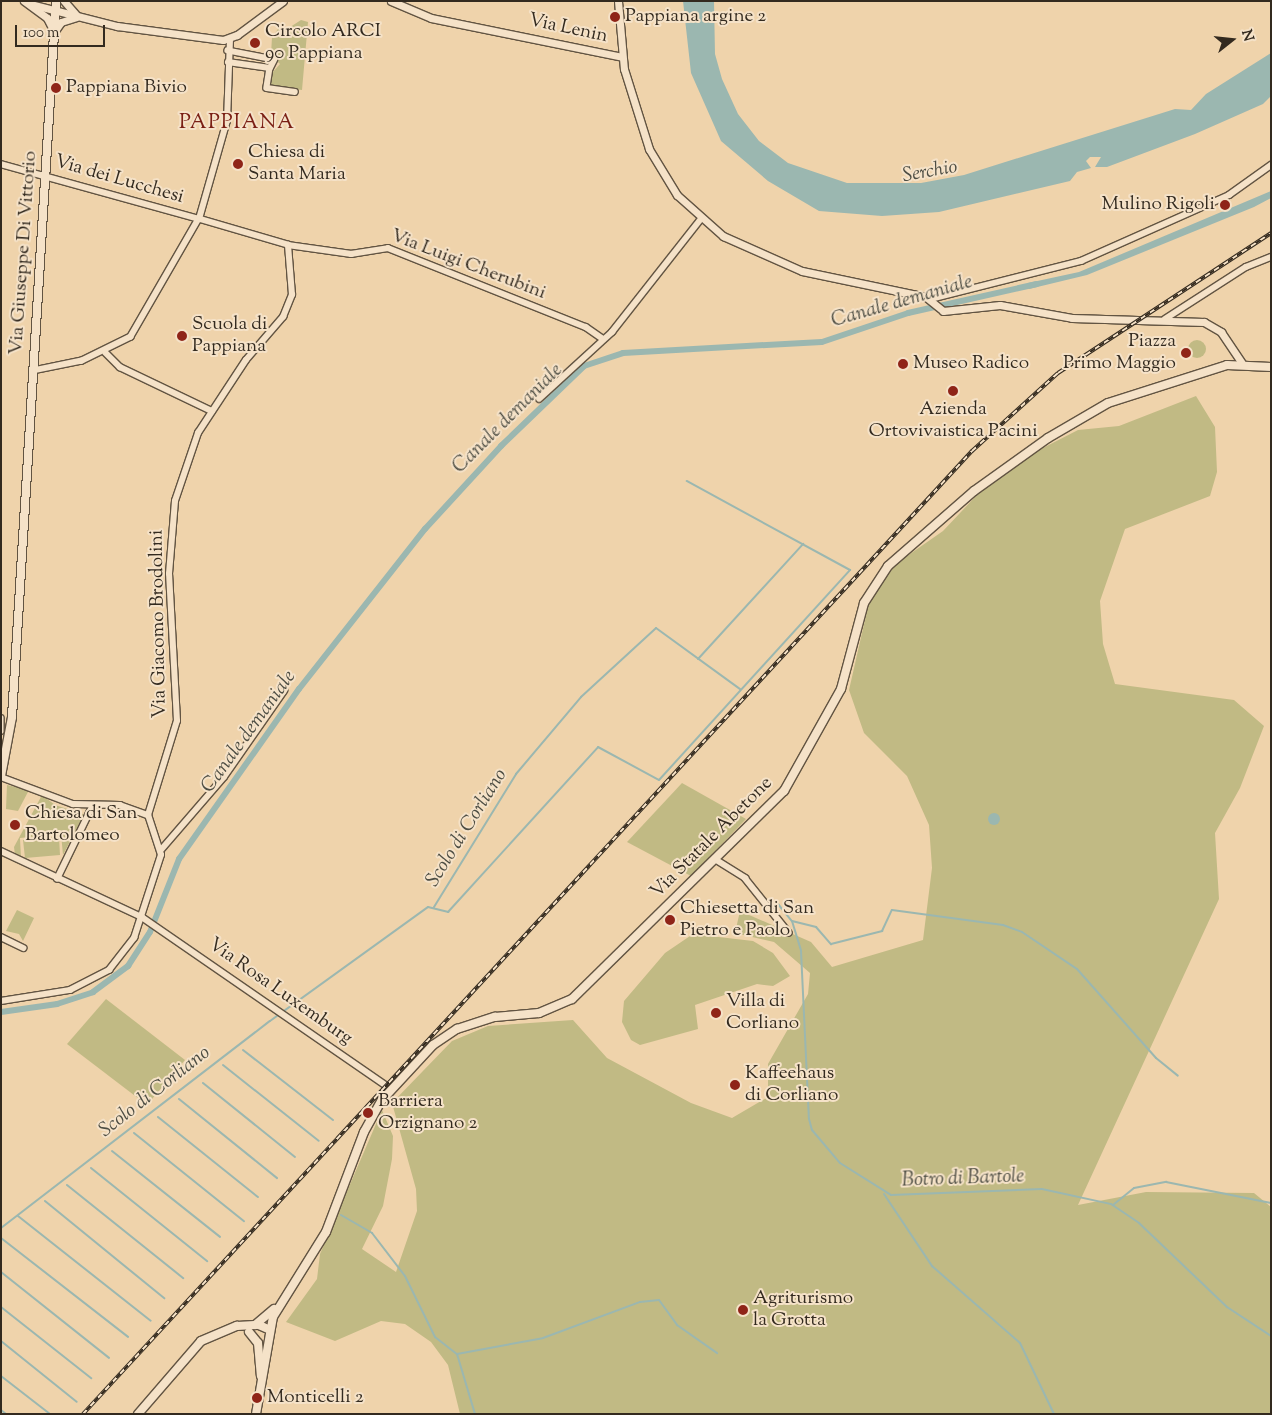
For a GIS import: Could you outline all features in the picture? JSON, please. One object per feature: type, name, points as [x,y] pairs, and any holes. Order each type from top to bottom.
[{"type":"main road","name":"Via Giuseppe Di Vittorio","points":[[1,776],[12,717],[56,1]]},
{"type":"main road","name":"Via Statale Abetone","points":[[256,1414],[270,1330],[280,1302],[326,1232],[374,1113],[433,1045],[466,1025],[539,1013],[572,999],[791,782],[842,689],[869,592],[894,560],[974,491],[1048,438],[1125,396],[1242,363],[1271,367]]},
{"type":"main road","points":[[138,1414],[190,1350],[224,1330],[255,1324],[280,1302]]},
{"type":"main road","points":[[255,1324],[270,1330]]},
{"type":"main road","points":[[224,1330],[249,1332],[270,1330]]},
{"type":"main road","points":[[249,1332],[258,1343],[262,1385]]},
{"type":"street","points":[[27,3],[47,1]]},
{"type":"street","points":[[64,1],[78,17]]},
{"type":"street","points":[[27,3],[55,12],[164,33],[230,39],[283,1]]},
{"type":"street","name":"Via Lenin","points":[[392,1],[431,18],[622,57]]},
{"type":"street","points":[[618,1],[622,57],[649,149],[676,195],[700,220],[754,253],[784,265],[932,300],[1081,260],[1229,195],[1271,165]]},
{"type":"street","points":[[27,3],[54,32],[65,20],[78,17]]},
{"type":"street","points":[[33,371],[106,353],[139,327],[199,219],[227,121],[228,51],[230,39]]},
{"type":"street","points":[[228,51],[271,57],[274,65],[270,68],[267,88],[295,92]]},
{"type":"street","points":[[228,62],[270,68]]},
{"type":"street","name":"Via dei Lucchesi","points":[[1,164],[199,219]]},
{"type":"street","points":[[199,219],[288,245]]},
{"type":"street","points":[[539,399],[603,339],[656,280],[700,220]]},
{"type":"street","name":"Via Luigi Cherubini","points":[[288,245],[351,254],[388,248],[586,327],[603,339]]},
{"type":"street","name":"Via Giacomo Brodolini","points":[[148,815],[177,715],[169,574],[175,501],[193,441],[212,411],[289,308],[293,287],[288,245]]},
{"type":"street","points":[[1165,319],[1246,267],[1271,257]]},
{"type":"street","points":[[932,300],[939,309],[1000,305],[1072,318],[1165,319],[1213,326],[1242,363]]},
{"type":"street","points":[[106,353],[120,367],[212,411]]},
{"type":"street","points":[[1,1001],[50,996],[92,982],[118,962],[142,918],[161,850],[182,830],[284,691]]},
{"type":"street","points":[[1,718],[1,732]]},
{"type":"street","points":[[1,776],[73,804],[92,806],[120,805],[148,815],[161,850]]},
{"type":"street","points":[[57,879],[92,806]]},
{"type":"street","points":[[1,852],[142,918]]},
{"type":"street","points":[[715,859],[745,878],[789,933]]},
{"type":"street","name":"Via Rosa Luxemburg","points":[[142,918],[283,1011],[384,1084]]},
{"type":"street","points":[[1,937],[24,948]]},
{"type":"shaded area","points":[[301,20],[308,22],[302,90],[270,86],[272,73],[280,64],[271,55],[272,37],[278,29],[284,31]]},
{"type":"shaded area","points":[[1197,340],[1203,343],[1206,349],[1203,355],[1197,358],[1191,355],[1188,349],[1191,343]]},
{"type":"shaded area","points":[[1196,396],[1215,427],[1217,472],[1210,496],[1125,529],[1100,601],[1103,644],[1115,684],[1234,700],[1264,726],[1240,788],[1215,833],[1219,899],[1078,1205],[1146,1192],[1254,1193],[1271,1207],[1271,1414],[460,1414],[448,1365],[431,1342],[405,1324],[381,1321],[335,1341],[286,1322],[317,1279],[320,1254],[382,1110],[393,1136],[392,1159],[383,1206],[362,1249],[396,1272],[417,1211],[416,1189],[392,1103],[452,1041],[488,1026],[573,1020],[607,1058],[691,1103],[732,1118],[768,1097],[768,1064],[808,994],[810,973],[774,942],[735,933],[740,911],[811,942],[832,967],[923,940],[932,868],[929,825],[907,776],[864,733],[849,690],[870,598],[897,563],[943,531],[977,495],[1039,450],[1078,430],[1119,426]]},
{"type":"shaded area","points":[[682,783],[746,819],[691,876],[627,842]]},
{"type":"shaded area","points":[[7,785],[29,790],[18,811],[6,809]]},
{"type":"shaded area","points":[[42,795],[55,805],[83,814],[81,820],[63,855],[61,834],[20,838],[21,858],[15,855],[14,847]]},
{"type":"shaded area","points":[[59,837],[60,855],[25,858],[23,840]]},
{"type":"shaded area","points":[[17,910],[34,918],[23,941],[19,934],[6,931]]},
{"type":"shaded area","points":[[693,934],[753,941],[773,953],[790,976],[773,986],[757,984],[695,1005],[698,1029],[640,1045],[631,1040],[622,1022],[624,1001],[665,953]]},
{"type":"shaded area","points":[[106,999],[185,1060],[147,1105],[67,1044]]},
{"type":"water","name":"Serchio","points":[[683,1],[714,1],[715,54],[722,79],[738,114],[759,141],[788,163],[847,183],[921,183],[964,175],[1175,109],[1191,110],[1206,94],[1271,53],[1271,96],[1263,104],[1195,134],[1107,167],[1095,167],[1101,157],[1090,157],[1086,161],[1091,168],[1077,172],[1070,181],[939,212],[882,216],[819,211],[768,181],[721,141],[691,73]]},
{"type":"water","points":[[1271,191],[1271,198],[1254,207],[1087,275],[1029,289],[1028,283],[1079,272]]},
{"type":"water","points":[[996,813],[999,814],[999,824],[992,825],[989,824],[988,817],[989,814]]},
{"type":"waterway","name":"Canale demaniale","points":[[1,1012],[57,1004],[93,992],[128,966],[150,932],[179,859],[299,689],[425,529],[501,446],[584,366],[623,353],[822,342],[908,313],[1037,284]]},
{"type":"waterway","points":[[1,1228],[270,1021],[428,907],[448,912],[598,747],[659,780],[850,570],[687,481]]},
{"type":"waterway","name":"Scolo di Corliano","points":[[698,659],[803,544]]},
{"type":"waterway","name":"Scolo di Corliano","points":[[434,907],[516,774],[581,697],[656,628],[740,689]]},
{"type":"waterway","points":[[778,904],[792,921],[816,927],[831,944],[882,931],[892,910],[1003,925],[1022,932],[1077,969],[1156,1058],[1178,1076]]},
{"type":"waterway","name":"Botro di Bartole","points":[[792,921],[801,951],[809,1119],[812,1130],[840,1163],[891,1195],[1042,1189],[1111,1204],[1139,1223],[1227,1307],[1271,1336]]},
{"type":"waterway","points":[[243,1050],[333,1120]]},
{"type":"waterway","points":[[223,1065],[319,1141]]},
{"type":"waterway","points":[[203,1083],[295,1157]]},
{"type":"waterway","points":[[179,1099],[277,1178]]},
{"type":"waterway","points":[[158,1117],[258,1197]]},
{"type":"waterway","points":[[134,1133],[244,1221]]},
{"type":"waterway","points":[[112,1151],[220,1237]]},
{"type":"waterway","points":[[91,1168],[207,1261]]},
{"type":"waterway","points":[[1113,1205],[1134,1188],[1166,1182],[1271,1203]]},
{"type":"waterway","points":[[67,1185],[183,1278]]},
{"type":"waterway","points":[[884,1194],[932,1266],[1020,1343],[1054,1414]]},
{"type":"waterway","points":[[45,1201],[164,1298]]},
{"type":"waterway","points":[[341,1215],[372,1233],[405,1276],[435,1337],[457,1354],[475,1414]]},
{"type":"waterway","points":[[18,1216],[151,1321]]},
{"type":"waterway","points":[[1,1238],[128,1337]]},
{"type":"waterway","points":[[1,1272],[109,1358]]},
{"type":"waterway","points":[[457,1354],[543,1338],[640,1302],[659,1300],[677,1325],[717,1353]]},
{"type":"waterway","points":[[1,1307],[91,1378]]},
{"type":"waterway","points":[[1,1341],[77,1402]]},
{"type":"waterway","points":[[1,1376],[50,1414]]},
{"type":"waterway","points":[[1,1410],[6,1414]]},
{"type":"railway","points":[[83,1414],[972,451],[1058,373],[1271,233]]},
{"type":"place","name":"Pappiana argine 2","points":[[615,17]]},
{"type":"place","name":"Circolo ARCI 90 Pappiana","points":[[255,43]]},
{"type":"place","name":"Pappiana Bivio","points":[[56,88]]},
{"type":"place","name":"Chiesa di Santa Maria","points":[[238,164]]},
{"type":"place","name":"Mulino Rigoli","points":[[1225,205]]},
{"type":"place","name":"Scuola di Pappiana","points":[[182,336]]},
{"type":"place","name":"Piazza Primo Maggio","points":[[1186,353]]},
{"type":"place","name":"Museo Radico","points":[[903,364]]},
{"type":"place","name":"Azienda Ortovivaistica Pacini","points":[[953,391]]},
{"type":"place","name":"Chiesa di San Bartolomeo","points":[[15,825]]},
{"type":"place","name":"Chiesetta di San Pietro e Paolo","points":[[670,920]]},
{"type":"place","name":"Villa di Corliano","points":[[716,1013]]},
{"type":"place","name":"Kaffeehaus di Corliano","points":[[735,1085]]},
{"type":"place","name":"Barriera Orzignano 2","points":[[368,1113]]},
{"type":"place","name":"Agriturismo la Grotta","points":[[743,1310]]},
{"type":"place","name":"Monticelli 2","points":[[257,1398]]},
{"type":"district","name":"PAPPIANA","points":[[237,123]]}]
